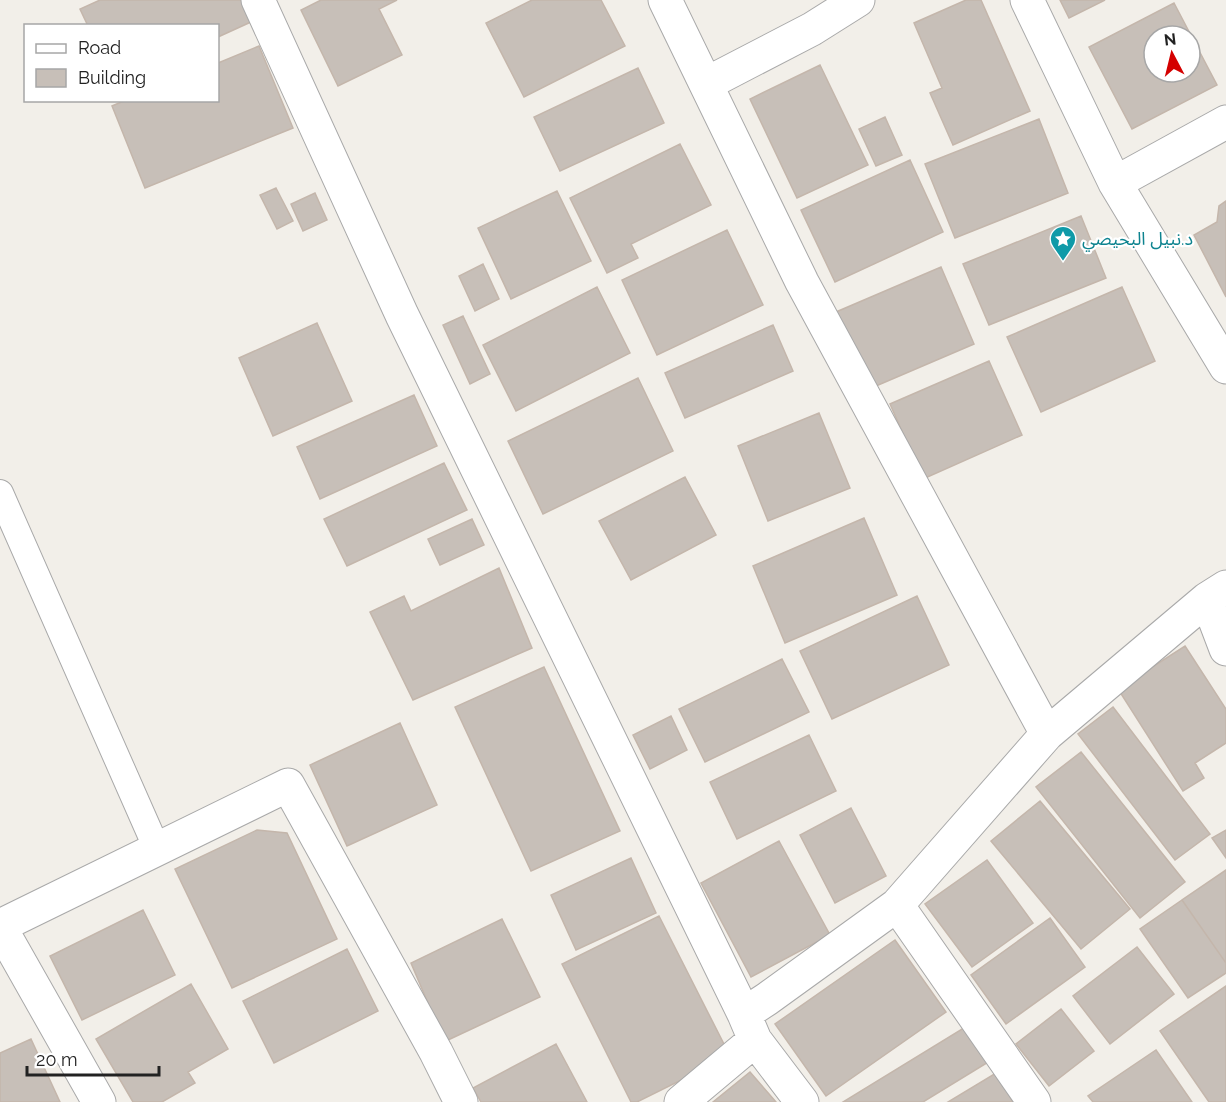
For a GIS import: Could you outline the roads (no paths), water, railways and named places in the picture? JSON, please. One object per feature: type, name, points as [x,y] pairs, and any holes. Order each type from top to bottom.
[{"type":"street","points":[[258,0],[402,315],[749,1027],[802,1102]]},
{"type":"street","points":[[665,0],[802,282],[1047,734]]},
{"type":"street","points":[[706,84],[812,29],[858,0]]},
{"type":"street","points":[[1027,0],[1115,183],[1226,367]]},
{"type":"street","points":[[1115,183],[1226,122]]},
{"type":"street","points":[[681,1102],[749,1027],[897,905],[1047,734],[1216,593],[1226,649]]},
{"type":"street","points":[[99,1102],[0,926],[288,784],[436,1052],[460,1102]]},
{"type":"street","points":[[897,905],[1034,1102]]},
{"type":"lane","points":[[0,493],[158,849]]},
{"type":"place","name":"د.نبيل البحيصي","points":[[1063,262]]}]
